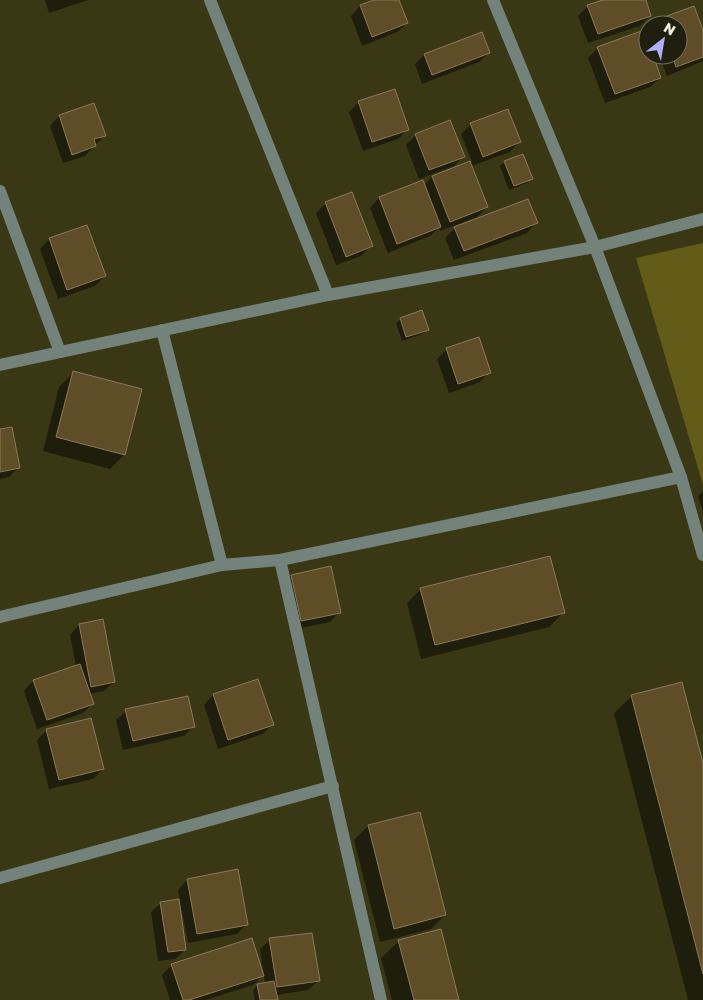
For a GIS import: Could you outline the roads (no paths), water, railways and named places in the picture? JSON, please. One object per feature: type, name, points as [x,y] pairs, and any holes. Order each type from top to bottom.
[{"type":"street","points":[[210,0],[328,295]]},
{"type":"street","points":[[493,0],[595,247],[681,477],[703,555]]},
{"type":"street","points":[[0,192],[60,352]]},
{"type":"street","points":[[0,365],[328,295],[595,247],[703,219]]},
{"type":"street","points":[[162,330],[222,565]]},
{"type":"street","points":[[0,617],[222,565],[280,560],[681,477]]},
{"type":"street","points":[[280,560],[381,1000]]},
{"type":"street","points":[[0,878],[333,786]]}]
